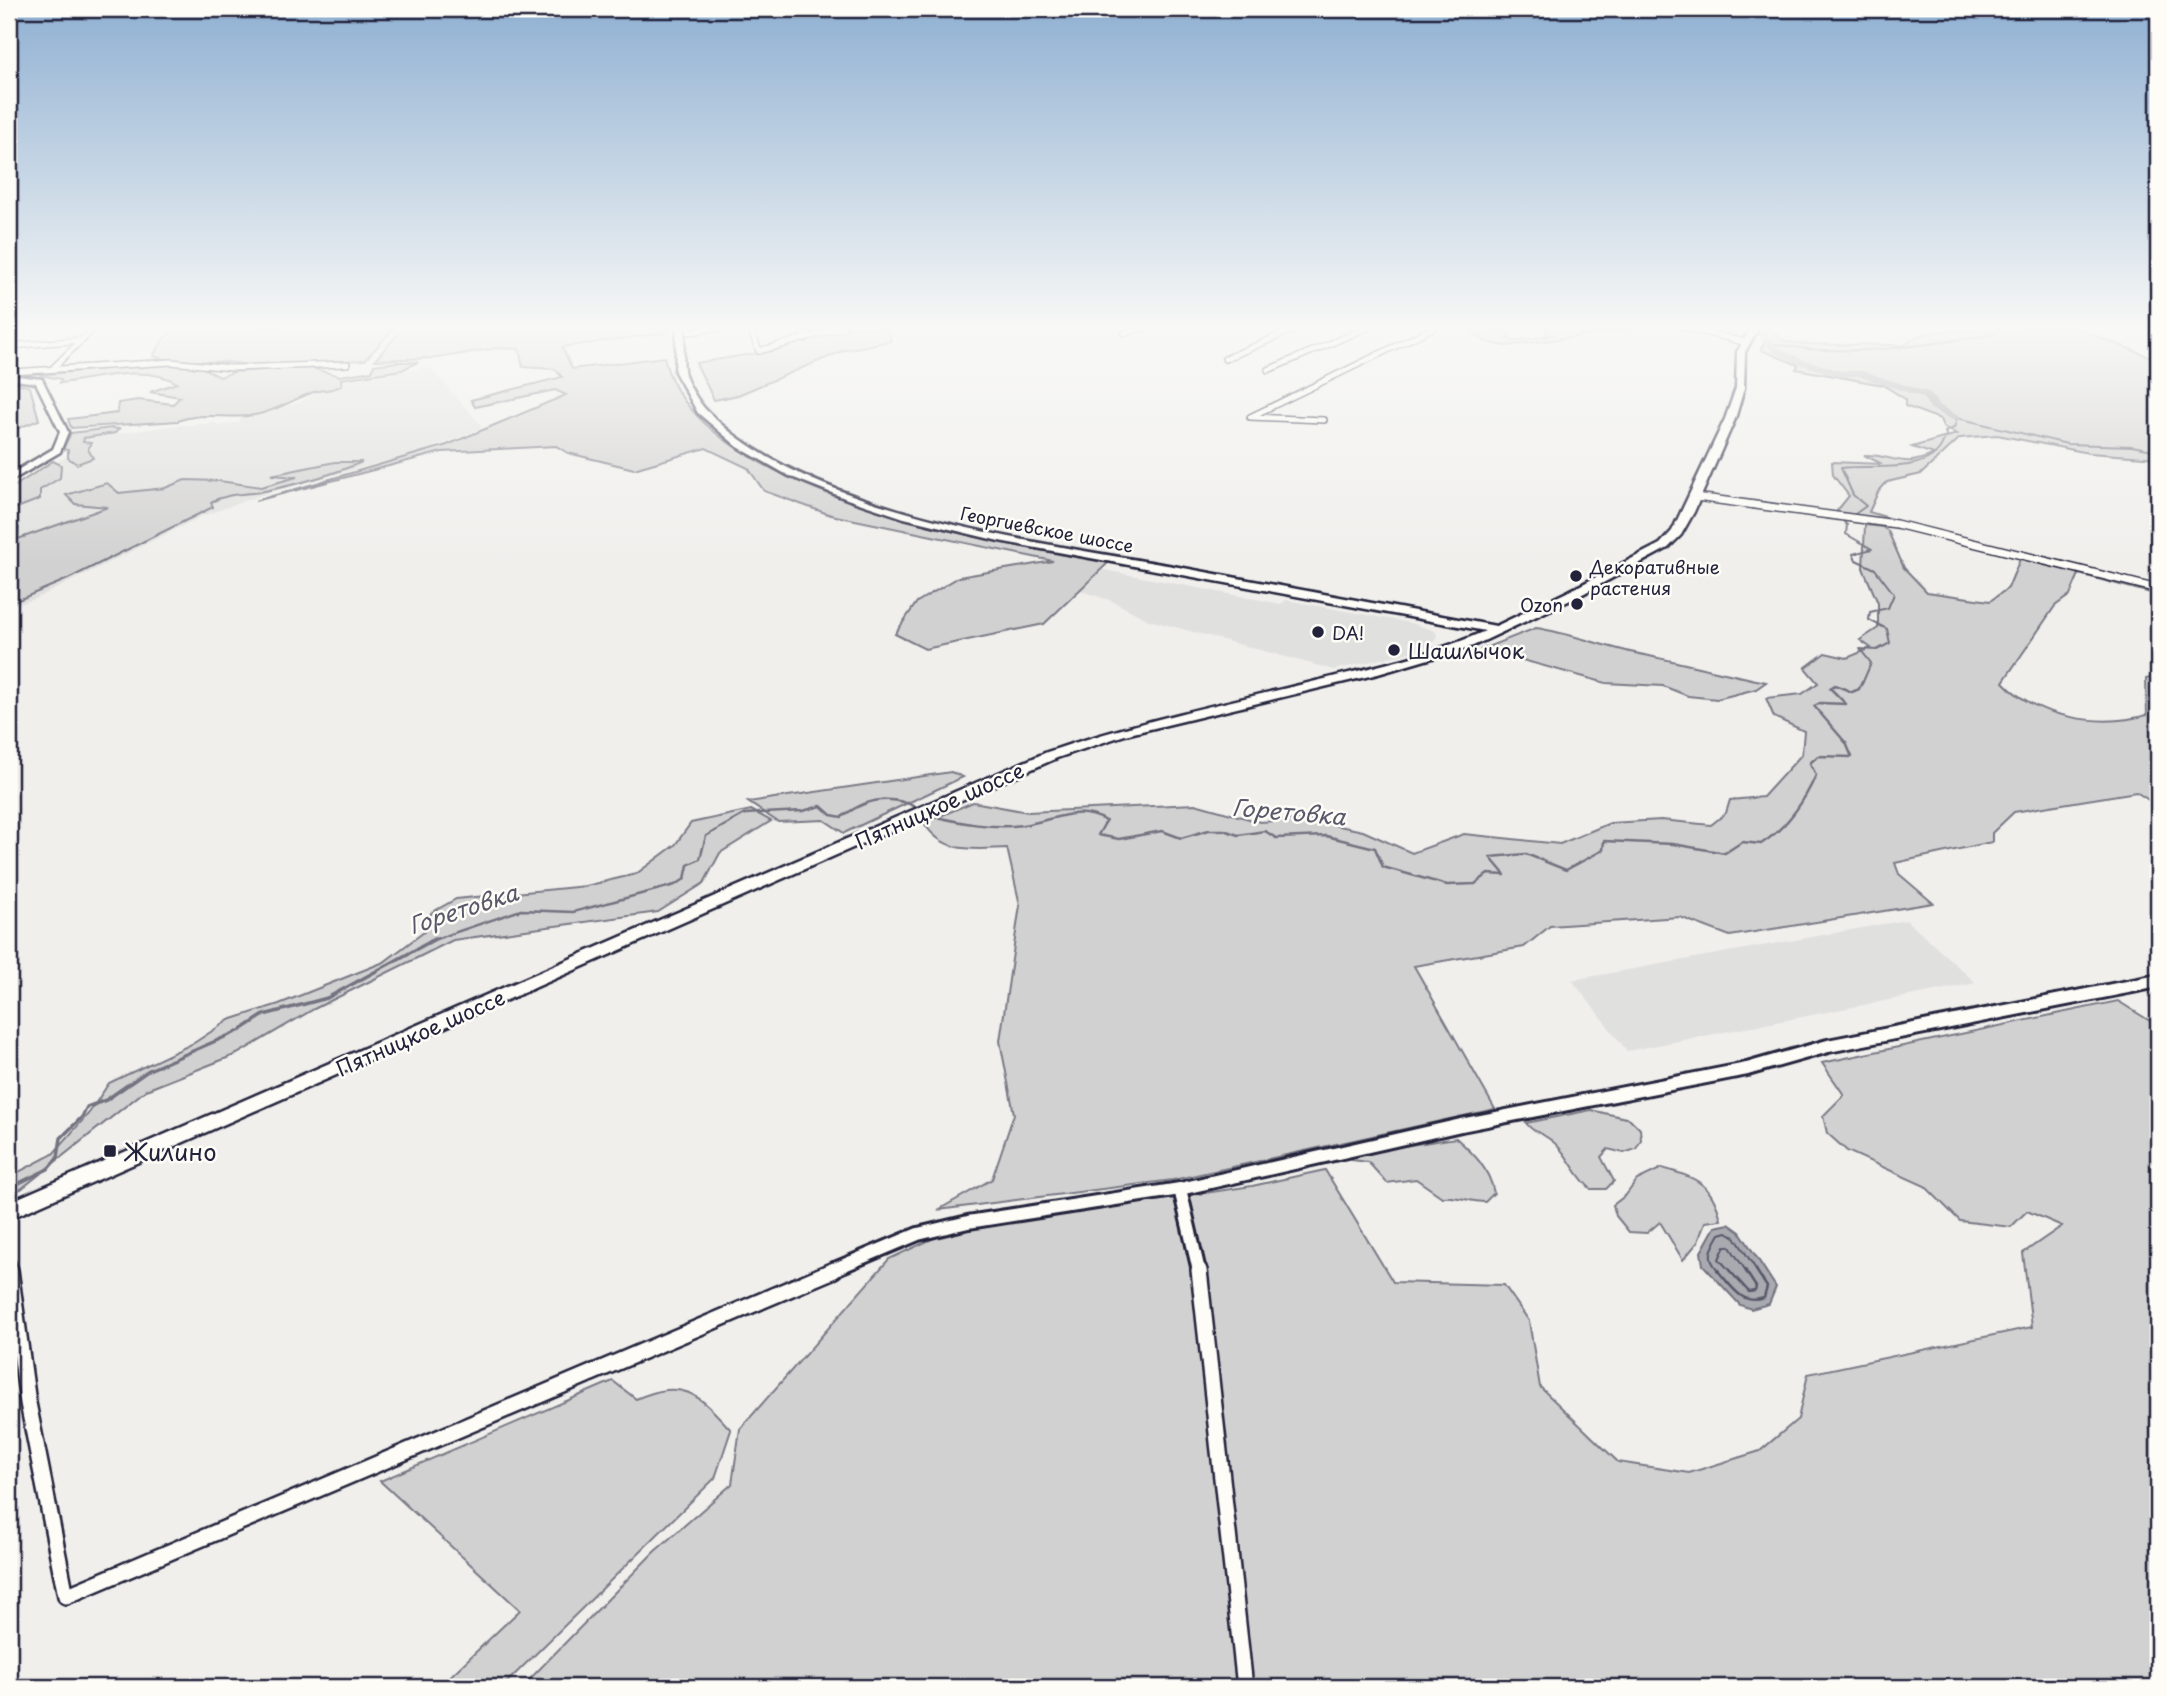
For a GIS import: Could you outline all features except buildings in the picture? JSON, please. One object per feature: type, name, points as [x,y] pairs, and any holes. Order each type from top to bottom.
[{"type":"main road","points":[[9,479],[57,450],[64,432],[51,406]]},
{"type":"main road","name":"Георгиевское шоссе","points":[[698,406],[739,443],[779,466],[847,496],[924,520],[1008,540],[1505,628]]},
{"type":"main road","name":"Георгиевское шоссе","points":[[710,406],[724,422],[772,454],[867,496],[947,520],[1023,537],[1505,628]]},
{"type":"main road","name":"Пятницкое шоссе","points":[[9,1211],[1052,755],[1120,732],[1431,656],[1505,628],[1664,546],[1677,533],[1696,497],[1735,406]]},
{"type":"main road","points":[[1420,615],[1435,621],[1448,635],[1444,647],[1431,656]]},
{"type":"street","points":[[1272,406],[1250,417],[1324,420]]},
{"type":"street","points":[[1696,497],[1896,524],[2158,589]]},
{"type":"street","points":[[9,1265],[28,1403],[66,1596],[918,1234],[968,1222],[1180,1189],[1448,1128],[1747,1069],[1828,1046],[2158,981]]},
{"type":"street","points":[[1180,1189],[1197,1255],[1245,1687]]},
{"type":"shaded area","points":[[9,406],[35,406],[39,420],[9,432]]},
{"type":"shaded area","points":[[118,406],[282,406],[249,416],[203,416],[178,421],[71,428],[68,419],[117,413]]},
{"type":"shaded area","points":[[284,406],[464,406],[482,426],[421,452],[264,494],[200,517],[35,599],[9,607],[9,491],[82,447],[85,438],[171,426],[217,423],[218,426],[239,422],[241,416]]},
{"type":"shaded area","points":[[539,406],[689,406],[729,443],[787,476],[853,503],[994,541],[1108,563],[1044,624],[925,649],[895,634],[917,602],[959,577],[1053,561],[831,515],[764,491],[748,468],[706,448],[634,469],[568,453],[556,446],[442,452],[255,501],[447,445]]},
{"type":"shaded area","points":[[1905,406],[2158,406],[2158,458],[2089,453],[1997,435],[1960,438],[1921,474],[1887,482],[1878,492],[1869,512],[1905,523],[1836,512],[1849,496],[1833,475],[1832,462],[1882,464],[1864,455],[1905,461],[1923,459],[1934,454],[1912,447],[1957,434],[1943,427],[1940,419]]},
{"type":"shaded area","points":[[119,429],[115,433],[84,438],[83,442],[91,443],[88,449],[93,458],[77,464],[68,458],[68,450],[63,449],[71,433]]},
{"type":"shaded area","points":[[53,461],[61,465],[60,478],[40,490],[40,499],[9,511],[9,490]]},
{"type":"shaded area","points":[[335,462],[362,462],[299,483],[217,499],[211,502],[213,507],[68,579],[9,604],[9,524],[19,528],[18,539],[108,507],[75,504],[66,495],[107,483],[119,493],[165,488],[185,480],[219,481],[261,487],[297,477],[271,475]]},
{"type":"shaded area","points":[[1865,525],[1882,527],[1888,531],[1904,568],[1927,592],[1990,601],[2008,588],[2020,559],[2014,554],[2158,591],[2158,595],[2079,574],[2070,595],[2055,606],[2003,682],[2033,704],[2051,712],[2090,720],[2110,720],[2147,715],[2146,679],[2158,676],[2158,806],[2136,792],[2014,812],[1992,833],[1992,842],[1895,863],[1899,874],[1933,903],[1730,936],[1680,917],[1550,926],[1524,947],[1414,966],[1495,1109],[1173,1180],[938,1210],[992,1179],[1014,1114],[1000,1041],[1020,905],[1007,848],[972,849],[950,845],[941,841],[924,823],[973,802],[1028,812],[1195,804],[1260,822],[1305,819],[1363,831],[1412,853],[1464,834],[1560,844],[1610,823],[1661,820],[1711,825],[1726,813],[1730,800],[1763,797],[1802,754],[1804,731],[1774,717],[1766,698],[1802,694],[1818,683],[1805,668],[1825,653],[1847,658],[1871,648],[1860,640],[1878,628],[1878,603],[1863,568]]},
{"type":"shaded area","points":[[1099,569],[1281,604],[1286,600],[1411,623],[1435,631],[1437,636],[1432,645],[1415,651],[1334,670],[1149,620],[1112,601],[1081,591]]},
{"type":"shaded area","points":[[1536,628],[1766,682],[1756,689],[1717,699],[1688,696],[1663,686],[1606,683],[1482,649]]},
{"type":"shaded area","points":[[951,772],[963,777],[844,833],[824,820],[778,822],[748,802]]},
{"type":"shaded area","points":[[751,810],[771,821],[720,853],[704,883],[658,912],[453,940],[314,1009],[237,1054],[146,1090],[21,1189],[9,1193],[9,1177],[53,1154],[89,1113],[109,1083],[194,1043],[229,1020],[279,1004],[384,962],[424,932],[431,913],[456,899],[586,886],[636,874],[675,845],[691,823]]},
{"type":"shaded area","points":[[1906,920],[1976,983],[1627,1051],[1572,980]]},
{"type":"shaded area","points":[[2118,1001],[2158,1026],[2154,1079],[2158,1083],[2158,1687],[522,1687],[654,1552],[732,1484],[740,1429],[889,1259],[949,1231],[1252,1186],[1325,1170],[1393,1282],[1504,1285],[1529,1321],[1540,1387],[1618,1462],[1689,1473],[1760,1451],[1798,1419],[1808,1374],[2032,1327],[2023,1253],[2062,1226],[2027,1211],[2011,1227],[1960,1221],[1925,1186],[1847,1151],[1827,1133],[1823,1116],[1844,1095],[1822,1063]]},
{"type":"shaded area","points":[[1591,1110],[1630,1119],[1640,1129],[1641,1140],[1636,1149],[1624,1153],[1608,1149],[1601,1157],[1614,1181],[1606,1189],[1591,1189],[1555,1143],[1531,1129],[1526,1123]]},
{"type":"shaded area","points":[[1456,1138],[1475,1156],[1492,1184],[1494,1193],[1485,1202],[1442,1197],[1416,1179],[1387,1183],[1368,1162],[1352,1160],[1351,1154]]},
{"type":"shaded area","points":[[1662,1168],[1694,1179],[1708,1190],[1721,1220],[1705,1222],[1698,1242],[1683,1260],[1660,1222],[1647,1233],[1629,1232],[1616,1216],[1613,1205],[1626,1195],[1637,1180]]},
{"type":"shaded area","points":[[613,1381],[636,1399],[667,1390],[679,1390],[690,1393],[709,1407],[731,1430],[715,1478],[502,1687],[439,1687],[520,1610],[380,1481]]},
{"type":"water","points":[[1729,1224],[1740,1232],[1776,1287],[1769,1304],[1751,1309],[1740,1305],[1703,1265],[1701,1252],[1715,1227]]},
{"type":"waterway","name":"Горетовка","points":[[1934,406],[1957,418]]},
{"type":"waterway","name":"Горетовка","points":[[1862,684],[1871,663],[1860,649],[1877,650],[1890,643],[1887,629],[1869,620],[1870,612],[1888,608],[1894,594],[1875,569],[1856,560],[1853,554],[1872,549],[1846,534],[1847,525],[1844,522],[1866,506],[1853,495],[1841,468],[1899,466],[1926,460],[1936,453],[1947,437],[1945,432],[1954,428],[1957,418],[2067,444],[2132,446],[2158,451]]},
{"type":"waterway","name":"Горетовка","points":[[932,816],[1000,826],[1023,825],[1064,815],[1085,814],[1106,821],[1098,835],[1119,839],[1162,831],[1181,838],[1209,830],[1224,830],[1238,835],[1265,831],[1276,838],[1326,836],[1375,848],[1383,867],[1447,885],[1475,884],[1488,874],[1505,875],[1490,857],[1526,854],[1566,870],[1603,850],[1604,841],[1673,844],[1725,853],[1742,842],[1761,844],[1786,822],[1800,804],[1816,775],[1810,763],[1818,756],[1852,757],[1846,743],[1814,706],[1820,703],[1846,704],[1830,688],[1835,685],[1852,692],[1859,689],[1862,682]]},
{"type":"waterway","name":"Горетовка","points":[[434,940],[521,910],[573,912],[675,885],[685,879],[688,865],[700,859],[706,836],[745,814],[803,811],[821,806],[831,815],[842,817],[859,806],[878,800],[896,801],[916,807]]},
{"type":"waterway","name":"Горетовка","points":[[9,1188],[48,1169],[58,1157],[61,1138],[82,1117],[87,1107],[106,1100],[149,1070],[241,1030],[264,1015],[327,998],[434,940]]},
{"type":"place","name":"Декоративные растения","points":[[1576,576]]},
{"type":"place","name":"Ozon","points":[[1577,604]]},
{"type":"place","name":"DA!","points":[[1318,632]]},
{"type":"place","name":"Шашлычок","points":[[1394,650]]},
{"type":"place","name":"Жилино","points":[[110,1151]]}]
